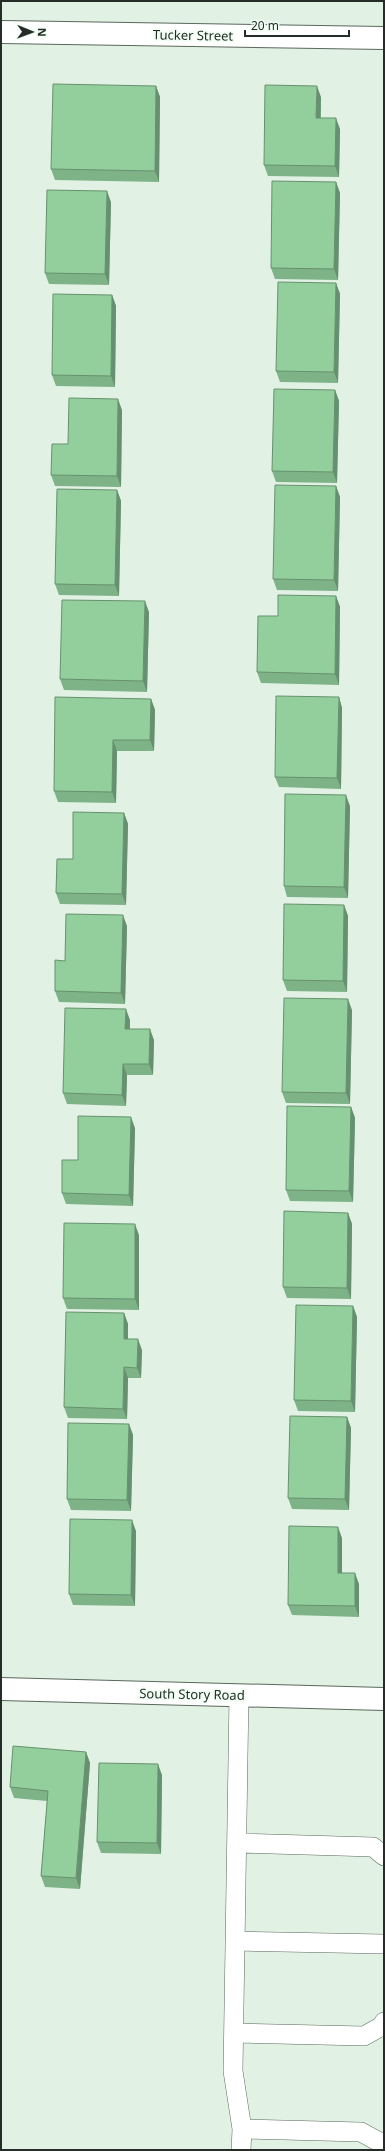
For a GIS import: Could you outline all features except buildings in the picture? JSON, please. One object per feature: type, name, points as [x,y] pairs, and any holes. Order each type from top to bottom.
[{"type":"main road","name":"Tucker Street","points":[[1,32],[384,38]]},
{"type":"main road","name":"South Story Road","points":[[1,1689],[384,1699]]},
{"type":"lane","points":[[239,1695],[233,2071],[242,2129],[241,2150]]},
{"type":"lane","points":[[236,1843],[373,1847],[384,1856]]},
{"type":"lane","points":[[235,1941],[384,1944]]},
{"type":"lane","points":[[234,2033],[364,2036],[382,2026],[384,2022]]},
{"type":"lane","points":[[242,2129],[361,2132],[381,2144],[383,2150]]}]
